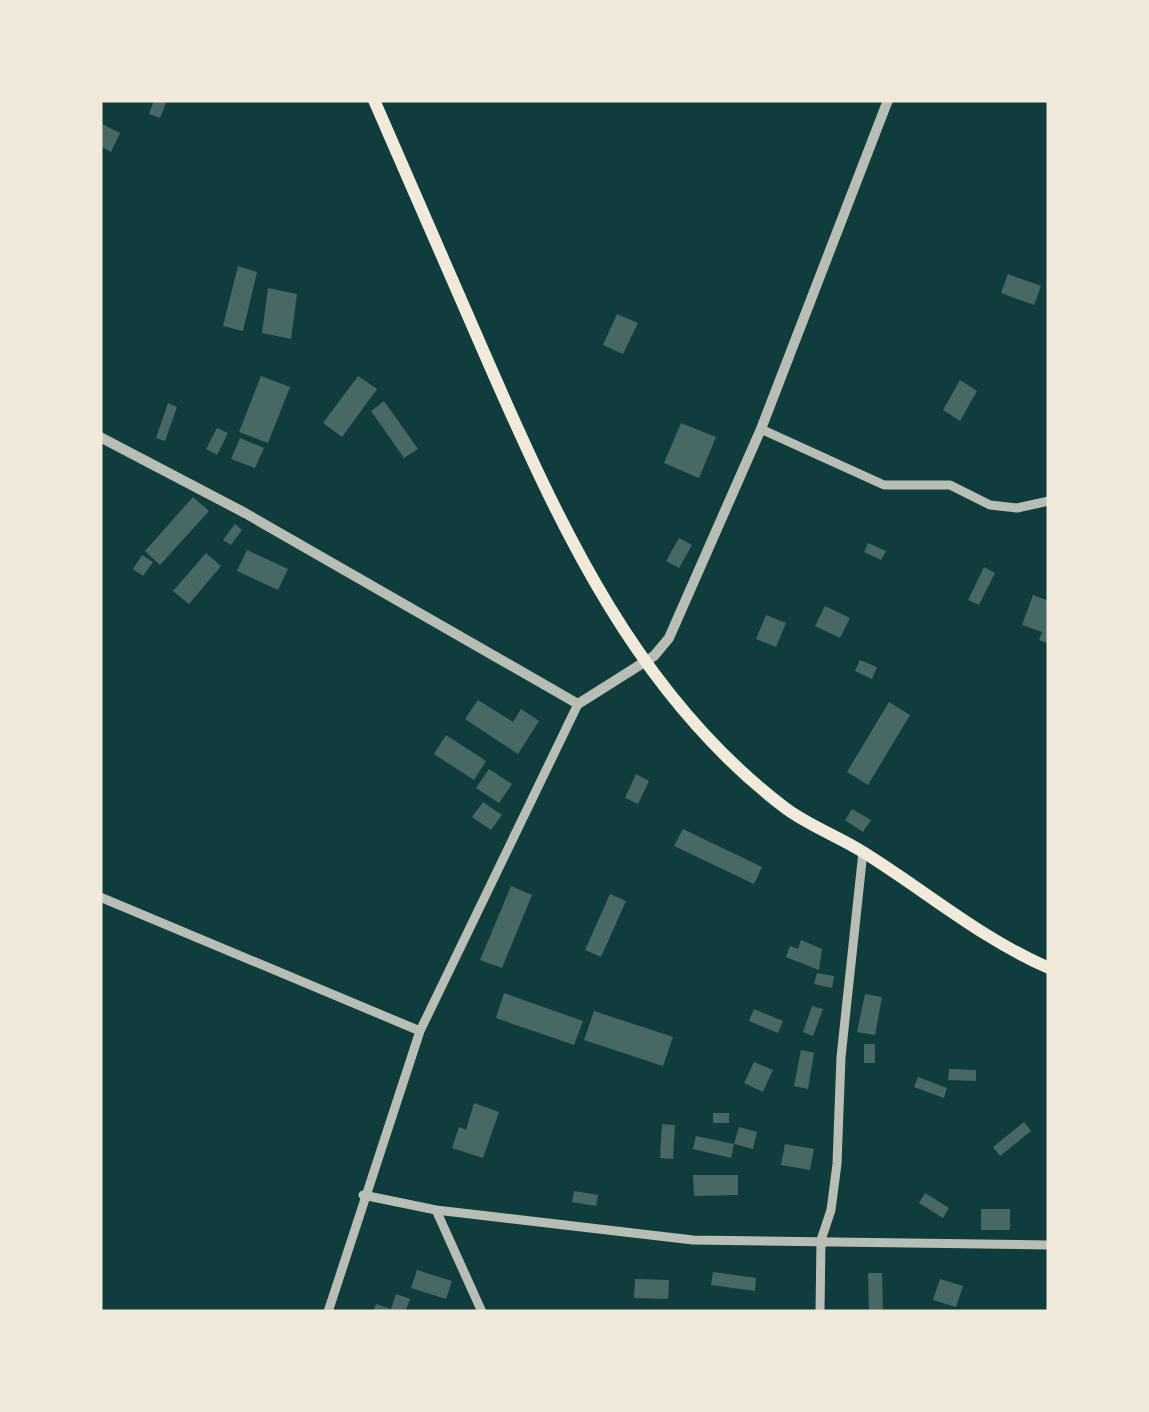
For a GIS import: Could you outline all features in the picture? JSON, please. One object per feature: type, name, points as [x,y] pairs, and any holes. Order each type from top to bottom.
[{"type":"main road","points":[[374,100],[536,471],[586,574],[644,662],[687,716],[744,774],[787,810],[863,852],[982,935],[1049,968]]},
{"type":"street","points":[[328,1312],[420,1031],[578,704],[644,662],[669,638],[685,608],[760,429],[888,100]]},
{"type":"street","points":[[760,429],[884,485],[950,485],[990,505],[1017,508],[1049,500]]},
{"type":"street","points":[[100,436],[578,704]]},
{"type":"street","points":[[820,1312],[821,1240],[831,1210],[836,1164],[841,1057],[863,852]]},
{"type":"street","points":[[100,897],[420,1031]]},
{"type":"street","points":[[363,1196],[436,1210],[693,1240],[1049,1246]]},
{"type":"street","points":[[436,1210],[482,1312]]},
{"type":"building","points":[[154,100],[167,100],[160,118],[149,114]]},
{"type":"building","points":[[100,123],[120,133],[111,152],[100,146]]},
{"type":"building","points":[[238,266],[257,272],[243,331],[223,326]]},
{"type":"building","points":[[1008,274],[1041,286],[1034,305],[1001,293]]},
{"type":"building","points":[[268,288],[297,294],[291,339],[262,333]]},
{"type":"building","points":[[617,314],[638,323],[623,354],[603,345]]},
{"type":"building","points":[[261,376],[290,387],[268,443],[239,432]]},
{"type":"building","points":[[358,376],[377,389],[342,437],[323,423]]},
{"type":"building","points":[[960,380],[977,391],[960,421],[943,410]]},
{"type":"building","points":[[384,401],[418,449],[404,458],[371,411]]},
{"type":"building","points":[[168,403],[177,407],[165,441],[156,438]]},
{"type":"building","points":[[681,423],[716,437],[699,478],[664,463]]},
{"type":"building","points":[[217,428],[228,433],[217,455],[206,449]]},
{"type":"building","points":[[240,438],[264,448],[255,468],[231,459]]},
{"type":"building","points":[[193,497],[209,511],[160,565],[145,551]]},
{"type":"building","points":[[235,524],[242,530],[231,545],[223,540]]},
{"type":"building","points":[[679,538],[692,545],[679,568],[666,561]]},
{"type":"building","points":[[868,543],[886,551],[881,560],[864,552]]},
{"type":"building","points":[[247,550],[288,569],[278,590],[237,571]]},
{"type":"building","points":[[206,553],[221,566],[189,604],[173,591]]},
{"type":"building","points":[[142,555],[153,562],[143,576],[133,569]]},
{"type":"building","points":[[984,567],[995,573],[979,605],[968,600]]},
{"type":"building","points":[[1033,595],[1049,601],[1049,644],[1039,640],[1042,632],[1022,625]]},
{"type":"building","points":[[825,606],[850,618],[840,638],[815,626]]},
{"type":"building","points":[[766,615],[786,623],[776,647],[756,639]]},
{"type":"building","points":[[860,660],[877,667],[872,679],[855,671]]},
{"type":"building","points":[[478,700],[513,722],[521,709],[539,721],[518,754],[465,719]]},
{"type":"building","points":[[889,702],[910,715],[868,785],[847,772]]},
{"type":"building","points":[[446,735],[486,761],[474,780],[434,754]]},
{"type":"building","points":[[489,769],[512,784],[499,803],[476,788]]},
{"type":"building","points":[[636,774],[649,781],[638,804],[625,798]]},
{"type":"building","points":[[483,802],[502,815],[491,830],[472,817]]},
{"type":"building","points":[[852,809],[871,820],[863,832],[845,820]]},
{"type":"building","points":[[683,829],[762,867],[754,884],[674,846]]},
{"type":"building","points":[[511,886],[532,895],[502,968],[480,960]]},
{"type":"building","points":[[610,894],[626,901],[601,957],[585,950]]},
{"type":"building","points":[[801,940],[822,949],[819,970],[786,957],[790,946],[798,949]]},
{"type":"building","points":[[817,973],[834,976],[832,988],[814,984]]},
{"type":"building","points":[[504,993],[583,1021],[574,1045],[496,1018]]},
{"type":"building","points":[[865,994],[882,997],[875,1035],[857,1032]]},
{"type":"building","points":[[812,1006],[823,1009],[813,1036],[803,1032]]},
{"type":"building","points":[[754,1009],[783,1021],[778,1033],[749,1021]]},
{"type":"building","points":[[594,1011],[673,1037],[663,1066],[584,1040]]},
{"type":"building","points":[[864,1044],[875,1044],[875,1063],[864,1063]]},
{"type":"building","points":[[801,1050],[814,1053],[808,1089],[794,1086]]},
{"type":"building","points":[[754,1062],[773,1070],[763,1092],[744,1083]]},
{"type":"building","points":[[949,1069],[976,1070],[976,1081],[948,1080]]},
{"type":"building","points":[[918,1077],[947,1088],[944,1098],[914,1087]]},
{"type":"building","points":[[474,1103],[499,1112],[483,1158],[452,1148],[459,1127],[466,1130]]},
{"type":"building","points":[[713,1113],[729,1113],[729,1123],[713,1123]]},
{"type":"building","points":[[1024,1122],[1031,1131],[1000,1156],[993,1147]]},
{"type":"building","points":[[662,1124],[675,1125],[673,1159],[660,1158]]},
{"type":"building","points":[[739,1127],[757,1132],[753,1149],[734,1144]]},
{"type":"building","points":[[696,1136],[734,1144],[731,1158],[693,1149]]},
{"type":"building","points":[[785,1144],[814,1149],[810,1170],[781,1165]]},
{"type":"building","points":[[693,1175],[738,1175],[738,1195],[694,1196]]},
{"type":"building","points":[[574,1191],[598,1195],[596,1206],[572,1202]]},
{"type":"building","points":[[925,1193],[949,1208],[943,1218],[919,1203]]},
{"type":"building","points":[[981,1209],[1010,1209],[1010,1230],[981,1230]]},
{"type":"building","points":[[417,1270],[452,1281],[446,1299],[411,1288]]},
{"type":"building","points":[[713,1272],[756,1278],[755,1291],[711,1285]]},
{"type":"building","points":[[868,1273],[882,1273],[883,1311],[869,1311]]},
{"type":"building","points":[[635,1279],[669,1280],[668,1299],[634,1298]]},
{"type":"building","points":[[940,1279],[963,1286],[956,1307],[933,1300]]},
{"type":"building","points":[[396,1294],[410,1299],[405,1312],[373,1312],[376,1304],[391,1309]]}]
